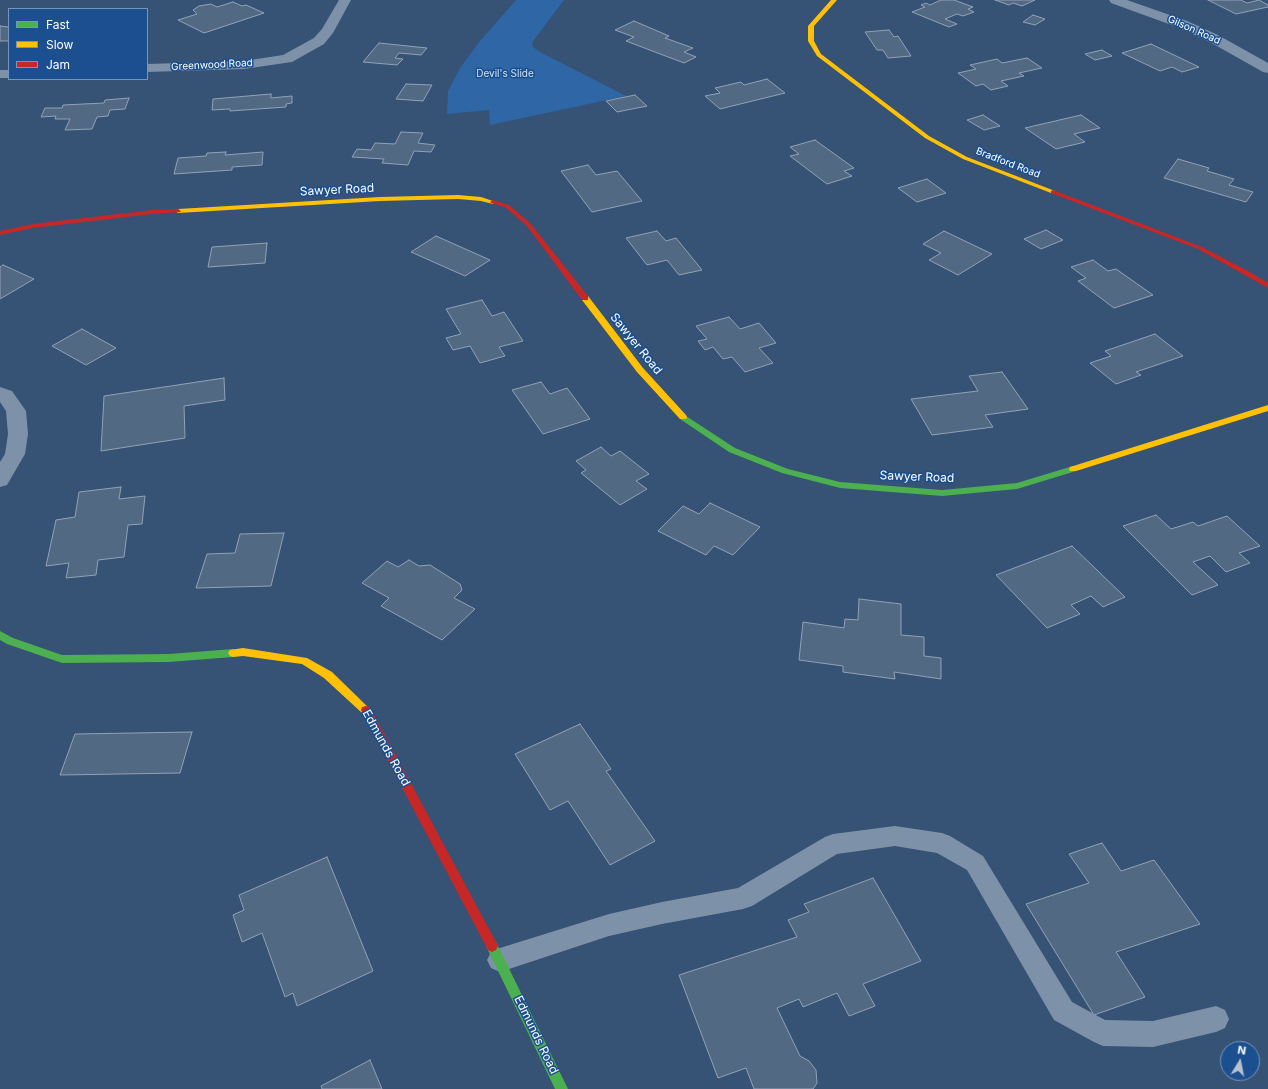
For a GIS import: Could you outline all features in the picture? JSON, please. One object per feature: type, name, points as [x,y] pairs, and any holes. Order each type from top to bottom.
[{"type":"street","name":"Greenwood Road","points":[[148,68],[244,65],[287,58],[319,41],[328,30],[345,0]]},
{"type":"street","name":"Bradford Road","points":[[834,0],[811,26],[811,42],[819,55],[927,137],[972,161],[1200,248],[1246,272],[1268,286]]},
{"type":"street","name":"Gilson Road","points":[[1116,0],[1182,24],[1214,38],[1268,69]]},
{"type":"street","name":"Sawyer Road","points":[[0,233],[33,226],[152,212],[364,200],[458,197],[481,199],[508,206],[529,225],[640,370],[684,419],[732,450],[785,471],[840,485],[942,493],[1017,486],[1268,408]]},
{"type":"street","points":[[0,393],[5,395],[16,411],[18,434],[15,454],[0,480]]},
{"type":"street","name":"Edmunds Road","points":[[0,635],[10,641],[62,659],[169,658],[243,652],[304,661],[328,675],[365,709],[500,960],[562,1089]]},
{"type":"lane","points":[[500,960],[609,925],[662,913],[744,898],[833,844],[895,836],[942,843],[975,863],[1063,1011],[1103,1033],[1153,1034],[1216,1019]]},
{"type":"green space","name":"Devil's Slide","points":[[516,0],[564,0],[532,43],[533,47],[626,96],[490,125],[489,110],[447,114],[448,91],[460,68],[480,41]]},
{"type":"building","points":[[941,0],[954,0],[973,7],[968,9],[974,12],[963,16],[957,14],[945,19],[957,24],[949,27],[912,12],[925,7],[921,5],[926,3],[930,5]]},
{"type":"building","points":[[995,0],[1035,0],[1022,6],[1013,3],[1009,5]]},
{"type":"building","points":[[1208,0],[1241,0],[1247,3],[1259,0],[1268,5],[1268,7],[1236,14]]},
{"type":"building","points":[[233,2],[242,6],[246,5],[264,13],[204,33],[178,20],[197,14],[193,10],[199,6],[211,4],[217,7]]},
{"type":"building","points":[[1033,15],[1045,19],[1035,25],[1023,22]]},
{"type":"building","points":[[634,21],[669,36],[665,38],[693,48],[684,52],[696,57],[684,63],[626,41],[634,37],[615,30]]},
{"type":"building","points":[[0,26],[8,27],[8,41],[0,41]]},
{"type":"building","points":[[889,30],[894,37],[898,36],[911,56],[888,58],[883,50],[877,50],[865,32]]},
{"type":"building","points":[[379,43],[427,48],[421,55],[399,53],[395,58],[403,59],[397,65],[363,62]]},
{"type":"building","points":[[1151,44],[1199,67],[1182,72],[1172,67],[1160,71],[1122,53]]},
{"type":"building","points":[[1102,50],[1112,56],[1095,60],[1085,54]]},
{"type":"building","points":[[1027,58],[1042,68],[1019,73],[1024,76],[1001,81],[1008,86],[991,90],[983,84],[976,86],[958,73],[976,69],[970,65],[997,59],[1002,63]]},
{"type":"building","points":[[767,79],[785,93],[720,109],[705,96],[720,93],[715,88],[741,82],[744,85]]},
{"type":"building","points":[[406,84],[432,85],[423,101],[396,99]]},
{"type":"building","points":[[271,94],[271,98],[292,96],[292,103],[286,104],[286,107],[230,111],[230,109],[212,110],[213,99]]},
{"type":"building","points":[[635,95],[647,106],[617,112],[606,101]]},
{"type":"building","points":[[129,98],[125,109],[110,110],[108,116],[97,117],[92,129],[65,130],[70,119],[55,119],[56,116],[41,117],[45,108],[62,108],[63,105],[104,103],[105,100]]},
{"type":"building","points":[[983,115],[1000,126],[984,130],[967,120]]},
{"type":"building","points":[[1081,115],[1100,128],[1074,134],[1085,142],[1056,149],[1025,128]]},
{"type":"building","points":[[401,132],[423,133],[418,143],[435,145],[431,152],[414,151],[408,165],[382,163],[384,159],[352,157],[357,149],[371,150],[375,143],[395,144]]},
{"type":"building","points":[[815,140],[854,168],[844,171],[852,176],[827,184],[790,156],[799,154],[790,147]]},
{"type":"building","points":[[226,152],[225,155],[263,152],[262,165],[232,167],[232,170],[174,174],[178,158],[206,156],[207,153]]},
{"type":"building","points":[[1178,159],[1209,168],[1207,171],[1234,179],[1229,185],[1253,192],[1246,202],[1164,178]]},
{"type":"building","points":[[588,165],[596,175],[617,171],[642,201],[592,212],[561,171]]},
{"type":"building","points":[[927,179],[946,193],[917,202],[898,188]]},
{"type":"building","points":[[1046,230],[1063,240],[1041,249],[1024,239]]},
{"type":"building","points":[[657,231],[666,241],[676,238],[702,270],[679,275],[667,260],[647,265],[626,238]]},
{"type":"building","points":[[944,231],[992,254],[958,275],[929,260],[941,253],[923,244]]},
{"type":"building","points":[[436,236],[490,260],[465,276],[411,252]]},
{"type":"building","points":[[267,243],[265,263],[208,267],[212,247]]},
{"type":"building","points":[[1093,260],[1108,271],[1116,269],[1153,295],[1114,308],[1078,281],[1086,278],[1071,267]]},
{"type":"building","points":[[3,265],[34,279],[0,299],[0,267]]},
{"type":"building","points":[[482,300],[492,316],[504,312],[523,341],[499,347],[505,356],[480,363],[470,346],[453,350],[446,338],[461,334],[446,309]]},
{"type":"building","points":[[729,317],[740,329],[759,323],[776,343],[759,348],[773,363],[745,372],[732,357],[723,359],[713,347],[705,350],[698,341],[707,339],[696,326]]},
{"type":"building","points":[[82,329],[116,348],[86,365],[52,346]]},
{"type":"building","points":[[1155,334],[1183,356],[1136,372],[1141,375],[1116,384],[1090,363],[1111,356],[1105,351]]},
{"type":"building","points":[[1002,372],[1028,409],[985,415],[993,427],[932,435],[911,399],[978,391],[969,376]]},
{"type":"building","points":[[224,378],[225,400],[184,406],[185,438],[101,451],[104,396]]},
{"type":"building","points":[[541,382],[550,394],[567,388],[590,419],[543,434],[512,390]]},
{"type":"building","points":[[601,447],[611,456],[620,451],[649,474],[636,481],[647,489],[620,505],[581,473],[586,470],[576,461]]},
{"type":"building","points":[[121,487],[119,499],[145,496],[142,524],[128,525],[124,557],[98,560],[96,575],[66,578],[69,563],[46,566],[56,520],[75,517],[79,492]]},
{"type":"building","points":[[710,503],[760,527],[733,555],[714,546],[706,555],[658,531],[683,506],[699,514]]},
{"type":"building","points":[[1156,515],[1171,529],[1193,522],[1198,526],[1227,516],[1260,546],[1239,553],[1250,563],[1226,572],[1210,556],[1193,562],[1218,585],[1192,595],[1123,526]]},
{"type":"building","points":[[284,533],[271,586],[196,588],[207,554],[235,553],[240,534]]},
{"type":"building","points":[[1072,546],[1125,597],[1103,607],[1091,596],[1071,605],[1080,614],[1047,628],[996,575]]},
{"type":"building","points":[[409,560],[419,566],[430,565],[460,584],[462,590],[454,598],[475,609],[442,640],[381,606],[389,598],[362,583],[387,561],[398,567]]},
{"type":"building","points":[[859,599],[901,604],[901,635],[924,637],[924,656],[941,658],[941,679],[894,672],[895,679],[843,672],[843,666],[799,660],[803,622],[844,628],[845,619],[858,620]]},
{"type":"building","points":[[580,724],[611,769],[606,771],[655,841],[610,865],[568,801],[550,810],[515,754]]},
{"type":"building","points":[[192,732],[180,773],[60,775],[75,734]]},
{"type":"building","points":[[1102,843],[1121,871],[1154,860],[1200,924],[1116,952],[1145,997],[1094,1015],[1026,904],[1089,883],[1069,854]]},
{"type":"building","points":[[327,857],[373,971],[297,1006],[293,993],[285,997],[262,933],[242,942],[233,915],[244,910],[239,895]]},
{"type":"building","points":[[873,878],[921,961],[863,984],[875,1006],[849,1016],[837,993],[803,1007],[799,999],[777,1008],[800,1056],[809,1061],[816,1070],[817,1083],[813,1089],[754,1089],[746,1068],[718,1078],[679,975],[797,937],[788,920],[809,912],[804,904]]},
{"type":"building","points":[[370,1060],[382,1089],[322,1089],[321,1086]]},
{"type":"traffic: fast","points":[[683,417],[732,450],[785,471],[840,485],[942,493],[1017,486],[1073,469]]},
{"type":"traffic: fast","points":[[0,635],[10,641],[62,659],[169,658],[233,653]]},
{"type":"traffic: fast","points":[[492,946],[562,1089]]},
{"type":"traffic: slow","points":[[834,0],[811,26],[811,41],[819,55],[927,137],[965,158],[1053,192]]},
{"type":"traffic: slow","points":[[178,211],[380,199],[458,197],[481,199],[493,202]]},
{"type":"traffic: slow","points":[[585,298],[640,370],[683,417]]},
{"type":"traffic: slow","points":[[1073,469],[1268,408]]},
{"type":"traffic: slow","points":[[233,653],[243,652],[304,661],[328,675],[366,710]]},
{"type":"traffic: jam","points":[[1053,192],[1200,248],[1246,272],[1268,286]]},
{"type":"traffic: jam","points":[[493,202],[507,206],[529,225],[585,298]]},
{"type":"traffic: jam","points":[[0,233],[33,226],[152,212],[178,211]]},
{"type":"traffic: jam","points":[[366,710],[492,946]]}]
